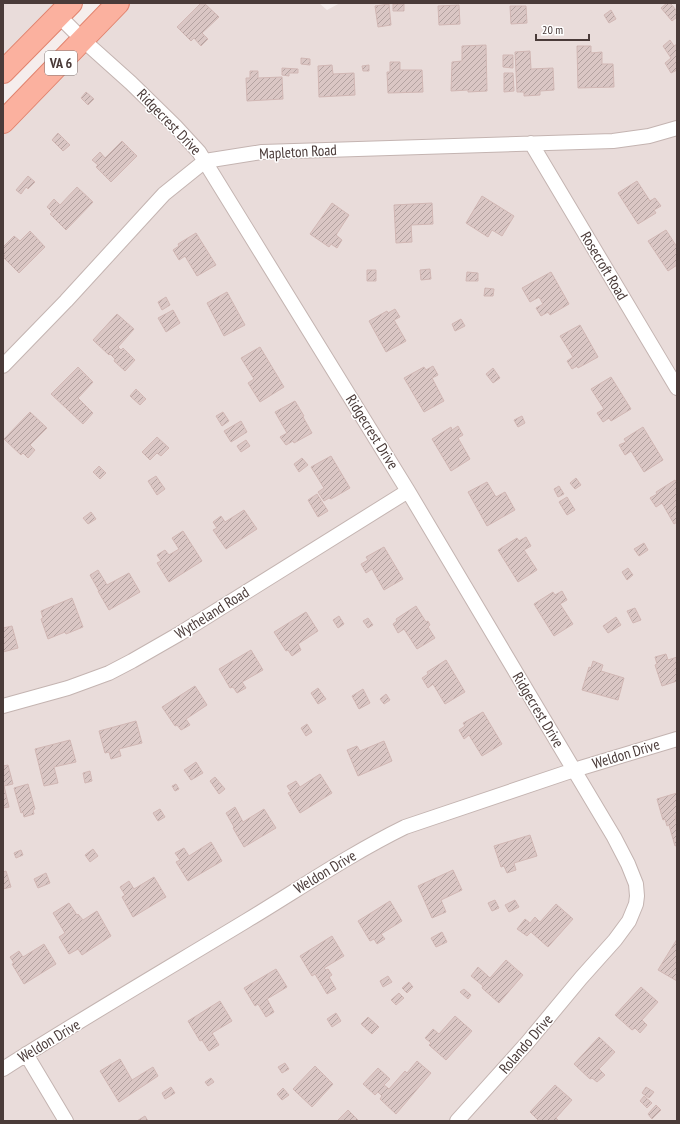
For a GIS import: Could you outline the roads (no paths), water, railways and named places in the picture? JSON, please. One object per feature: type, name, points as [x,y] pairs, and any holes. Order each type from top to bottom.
[{"type":"main road","name":"VA 6","points":[[3,122],[118,3]]},
{"type":"main road","name":"VA 6","points":[[3,72],[65,9]]},
{"type":"street","name":"Ridgecrest Drive","points":[[65,9],[83,40],[131,83],[175,126],[206,161],[408,491],[614,837],[628,864],[636,884],[636,904],[629,921],[615,940],[592,966]]},
{"type":"street","name":"Mapleton Road","points":[[3,366],[66,301],[164,194],[206,161],[262,152],[531,143],[613,142],[649,136],[677,128]]},
{"type":"street","name":"Rosecroft Road","points":[[531,143],[677,388]]},
{"type":"street","name":"Wytheland Road","points":[[3,706],[68,688],[109,673],[126,664],[179,634],[408,491]]},
{"type":"street","name":"Weldon Drive","points":[[3,1069],[347,858],[379,840],[406,827],[574,770],[677,739]]},
{"type":"street","name":"Rolando Drive","points":[[457,1121],[527,1044],[592,966]]},
{"type":"street","points":[[26,1054],[66,1121]]}]
